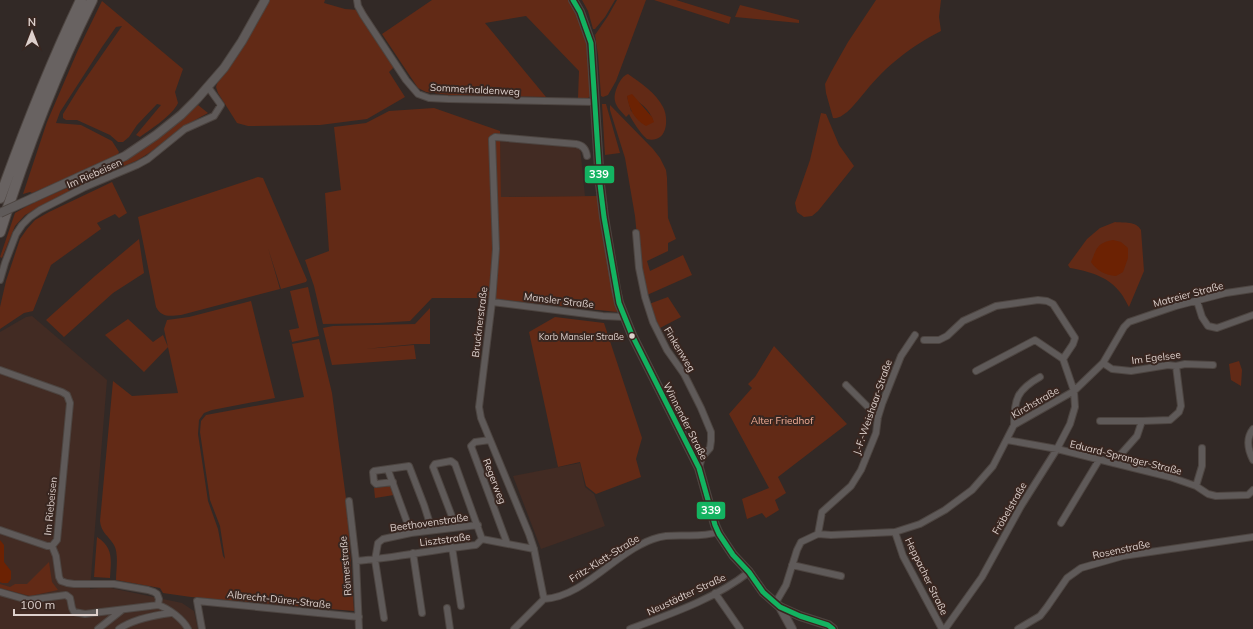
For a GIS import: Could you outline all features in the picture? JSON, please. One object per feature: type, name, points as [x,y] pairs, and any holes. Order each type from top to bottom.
[{"type":"highway","points":[[0,198],[34,105],[81,0]]},
{"type":"highway","points":[[0,232],[18,178],[44,109],[92,0]]},
{"type":"street","points":[[0,213],[125,156],[156,135],[181,115],[224,68],[242,41],[265,0]]},
{"type":"street","name":"Sommerhaldenweg","points":[[357,0],[358,6],[363,15],[406,80],[418,94],[429,98],[448,99],[595,102]]},
{"type":"street","name":"Winnender Straße","points":[[573,0],[580,12],[591,43],[600,184],[616,289],[624,316],[699,468],[718,532],[733,555],[749,572],[763,592],[778,604],[800,616],[828,625],[833,629]]},
{"type":"street","name":"Im Riebeisen","points":[[0,280],[16,234],[30,217],[40,210],[85,187],[148,159],[184,129],[214,116],[221,104],[208,87]]},
{"type":"street","name":"Brucknerstraße","points":[[544,599],[534,549],[523,518],[481,418],[480,407],[492,302],[496,249],[492,139],[495,137],[582,145],[586,151],[586,156]]},
{"type":"street","name":"Finkenweg","points":[[636,233],[639,268],[645,297],[654,322],[667,350],[684,374],[711,432],[710,448],[702,457],[699,468]]},
{"type":"street","name":"Matreier Straße","points":[[1129,322],[1197,301],[1253,289]]},
{"type":"street","points":[[924,340],[939,340],[947,336],[963,321],[996,306],[1038,300],[1047,301],[1053,304],[1075,338],[1073,344],[1062,359]]},
{"type":"street","points":[[1197,301],[1202,317],[1208,326],[1217,328],[1253,315]]},
{"type":"street","name":"Mansler Straße","points":[[492,302],[603,316],[624,316]]},
{"type":"street","name":"Kirchstraße","points":[[818,534],[831,536],[895,532],[920,524],[945,510],[972,490],[993,466],[1014,425],[1074,391],[1103,363],[1124,327],[1129,322]]},
{"type":"street","name":"J.-F.-Weishaar-Straße","points":[[818,534],[822,512],[851,486],[861,470],[876,433],[878,417],[900,356],[915,335]]},
{"type":"street","points":[[976,371],[1035,340],[1062,359],[1074,391]]},
{"type":"street","name":"Im Egelsee","points":[[1103,363],[1112,369],[1131,371],[1168,365],[1213,365]]},
{"type":"street","points":[[1100,421],[1170,420],[1179,412],[1181,406],[1176,366]]},
{"type":"street","name":"Im Riebeisen","points":[[0,370],[62,392],[69,398],[58,536],[56,543],[52,546],[42,545],[0,530]]},
{"type":"street","points":[[1014,425],[1014,407],[1019,395],[1027,384],[1040,377]]},
{"type":"street","points":[[846,385],[878,417]]},
{"type":"street","name":"Fröbelstraße","points":[[943,629],[982,576],[1021,506],[1057,449],[1070,424],[1075,406],[1074,391]]},
{"type":"street","points":[[1113,463],[1137,436],[1142,421]]},
{"type":"street","points":[[1253,429],[1250,432],[1248,440],[1250,454],[1253,460]]},
{"type":"street","name":"Regerweg","points":[[490,440],[475,442],[471,446],[507,543]]},
{"type":"street","name":"Eduard-Spranger-Straße","points":[[1007,440],[1057,449],[1170,477],[1196,486],[1208,494],[1216,496],[1248,495],[1253,490]]},
{"type":"street","points":[[1196,486],[1202,466],[1202,448]]},
{"type":"street","points":[[1061,523],[1099,460]]},
{"type":"street","points":[[456,527],[433,468],[435,464],[451,461],[455,464],[482,539]]},
{"type":"street","points":[[393,482],[379,485],[374,482],[374,471],[409,466],[432,530]]},
{"type":"street","points":[[388,470],[412,533]]},
{"type":"street","name":"Römerstraße","points":[[349,501],[356,562],[359,629]]},
{"type":"street","name":"Beethovenstraße","points":[[375,560],[378,543],[383,539],[432,530],[478,525]]},
{"type":"street","name":"Fritz-Klett-Straße","points":[[544,599],[553,599],[579,587],[640,545],[665,536],[710,535],[718,532]]},
{"type":"street","name":"Heppacher Straße","points":[[895,532],[903,556],[943,629]]},
{"type":"street","points":[[791,627],[778,604],[801,542],[818,534]]},
{"type":"street","name":"Rosenstraße","points":[[1018,629],[1040,616],[1067,578],[1081,568],[1123,556],[1253,537]]},
{"type":"street","name":"Lisztstraße","points":[[356,562],[452,547],[476,545],[482,539],[534,549]]},
{"type":"street","name":"Im Riebeisen","points":[[52,546],[56,556],[61,581],[67,584],[114,584],[148,590],[157,594],[159,599],[158,605]]},
{"type":"street","points":[[452,547],[461,606]]},
{"type":"street","points":[[414,553],[422,613]]},
{"type":"street","points":[[375,560],[384,618]]},
{"type":"street","points":[[792,565],[841,576]]},
{"type":"street","name":"Neustädter Straße","points":[[630,629],[675,612],[715,594],[739,580],[749,572]]},
{"type":"street","points":[[0,592],[28,600],[66,595],[70,598],[74,612],[85,614],[158,605],[172,613],[182,621],[188,629]]},
{"type":"street","points":[[715,594],[740,629]]},
{"type":"street","points":[[514,629],[544,599]]},
{"type":"street","name":"Albrecht-Dürer-Straße","points":[[202,629],[197,601],[359,617]]},
{"type":"street","points":[[98,629],[124,608]]},
{"type":"street","points":[[447,608],[450,629]]},
{"type":"street","points":[[119,629],[127,624],[172,613]]},
{"type":"street","points":[[791,627],[793,618],[800,616]]},
{"type":"shaded area","points":[[632,94],[652,117],[654,122],[646,126],[635,117],[629,105],[627,96]]},
{"type":"shaded area","points":[[500,140],[580,147],[585,196],[501,197]]},
{"type":"shaded area","points":[[1113,240],[1121,242],[1128,248],[1128,258],[1123,272],[1116,276],[1108,275],[1102,272],[1091,262],[1098,247],[1108,241]]},
{"type":"shaded area","points":[[32,316],[107,380],[90,589],[106,587],[182,603],[194,611],[198,629],[0,629],[0,332],[26,317]]},
{"type":"shaded area","points":[[580,463],[585,487],[594,494],[605,526],[541,549],[513,476]]},
{"type":"shaded area","points":[[0,540],[4,545],[4,562],[11,571],[11,579],[8,583],[0,582]]},
{"type":"green space","points":[[267,0],[325,0],[324,3],[345,9],[358,10],[395,66],[389,72],[405,97],[367,119],[320,125],[248,126],[237,123],[218,93],[216,87],[218,81],[239,52],[251,32]]},
{"type":"green space","points":[[432,0],[570,0],[575,8],[588,43],[592,95],[588,98],[578,98],[579,71],[526,16],[485,23],[546,97],[450,95],[426,92],[418,88],[382,34]]},
{"type":"green space","points":[[582,0],[615,0],[605,17],[595,29],[593,29],[588,11]]},
{"type":"green space","points":[[617,0],[646,0],[616,81],[608,95],[603,97],[601,96],[595,35]]},
{"type":"green space","points":[[654,0],[676,0],[731,17],[729,24]]},
{"type":"green space","points":[[876,0],[941,0],[939,17],[941,31],[919,43],[900,57],[873,82],[846,113],[837,118],[833,118],[825,84],[848,42]]},
{"type":"green space","points":[[102,1],[183,69],[175,92],[178,103],[171,113],[161,122],[140,137],[136,135],[161,105],[157,104],[123,142],[118,142],[110,135],[77,120],[66,120],[63,118],[63,114],[79,88],[122,26],[116,27],[60,112],[56,123],[81,125],[112,141],[119,152],[117,156],[86,171],[32,193],[30,192],[23,194],[47,122],[78,50]]},
{"type":"green space","points":[[740,5],[799,20],[799,23],[735,17]]},
{"type":"green space","points":[[628,74],[648,89],[663,107],[666,115],[666,125],[663,134],[660,137],[654,140],[647,139],[629,114],[626,117],[619,109],[615,101],[616,90],[625,75]],"holes":[[[627,96],[647,109],[653,122],[631,111]]]},
{"type":"green space","points":[[602,104],[606,104],[620,153],[605,155]]},
{"type":"green space","points":[[198,105],[208,113],[186,125],[138,160],[87,182],[25,215],[15,226],[2,258],[0,257],[15,213],[38,201],[97,175],[121,162],[155,140]]},
{"type":"green space","points":[[610,105],[653,149],[660,158],[666,170],[668,218],[676,239],[668,243],[668,251],[647,261],[650,271],[683,255],[692,275],[647,295],[640,267],[635,216],[625,158],[610,110]]},
{"type":"green space","points":[[434,108],[500,131],[501,197],[598,196],[617,312],[487,298],[432,298],[410,321],[323,324],[314,286],[305,260],[329,251],[325,193],[341,190],[334,127],[366,123],[389,111]]},
{"type":"green space","points":[[821,113],[826,114],[839,145],[854,166],[818,211],[812,216],[804,217],[797,212],[795,203],[810,160]]},
{"type":"green space","points":[[258,177],[263,178],[307,280],[306,282],[281,289],[268,248],[280,289],[181,315],[167,316],[158,311],[138,217]]},
{"type":"green space","points":[[112,182],[127,213],[119,218],[115,214],[97,223],[101,229],[51,265],[33,311],[24,313],[0,329],[0,307],[6,281],[20,239],[27,229],[35,220],[49,212]]},
{"type":"green space","points":[[1115,222],[1133,224],[1141,230],[1144,271],[1129,307],[1120,293],[1109,282],[1097,275],[1070,268],[1068,265],[1087,239],[1100,228]]},
{"type":"green space","points":[[139,239],[144,273],[113,293],[64,337],[46,320]]},
{"type":"green space","points":[[308,287],[319,336],[292,342],[289,330],[299,328],[290,291]]},
{"type":"green space","points":[[668,297],[681,317],[660,328],[649,304]]},
{"type":"green space","points":[[251,301],[275,398],[212,410],[204,413],[199,420],[198,434],[208,501],[218,529],[223,556],[225,559],[220,526],[210,500],[200,432],[201,421],[206,415],[304,397],[292,344],[319,339],[332,393],[347,506],[354,611],[191,597],[163,593],[160,588],[116,580],[116,549],[104,531],[100,521],[113,381],[132,396],[178,393],[164,329],[167,320],[189,317]]},
{"type":"green space","points":[[430,308],[430,344],[415,344],[365,349],[414,345],[416,359],[332,365],[323,328],[333,326],[415,324]]},
{"type":"green space","points":[[555,317],[604,323],[642,438],[636,459],[641,477],[596,494],[586,486],[580,462],[558,467],[529,332]]},
{"type":"green space","points":[[128,319],[153,342],[163,335],[168,347],[144,372],[105,335]]},
{"type":"green space","name":"Alter Friedhof","points":[[774,346],[847,424],[778,477],[786,493],[775,500],[779,510],[766,518],[762,513],[747,519],[742,499],[769,488],[729,414],[752,388],[748,384],[755,377]]},
{"type":"green space","points":[[1239,361],[1242,370],[1241,386],[1231,380],[1229,364]]},
{"type":"green space","points":[[391,486],[394,495],[375,498],[374,488]]},
{"type":"green space","points":[[97,537],[109,550],[111,560],[110,578],[94,577]]},
{"type":"green space","points":[[49,562],[52,582],[58,590],[30,596],[0,588],[0,584],[10,587],[15,584],[27,584]]},
{"type":"transit line","name":"339","points":[[573,0],[580,12],[591,43],[600,184],[604,217],[619,303],[632,335],[699,468],[715,525],[719,534],[733,555],[749,572],[763,592],[780,607],[800,616],[828,625],[833,629]]},
{"type":"place","name":"Korb Mansler Straße","points":[[632,336]]}]
